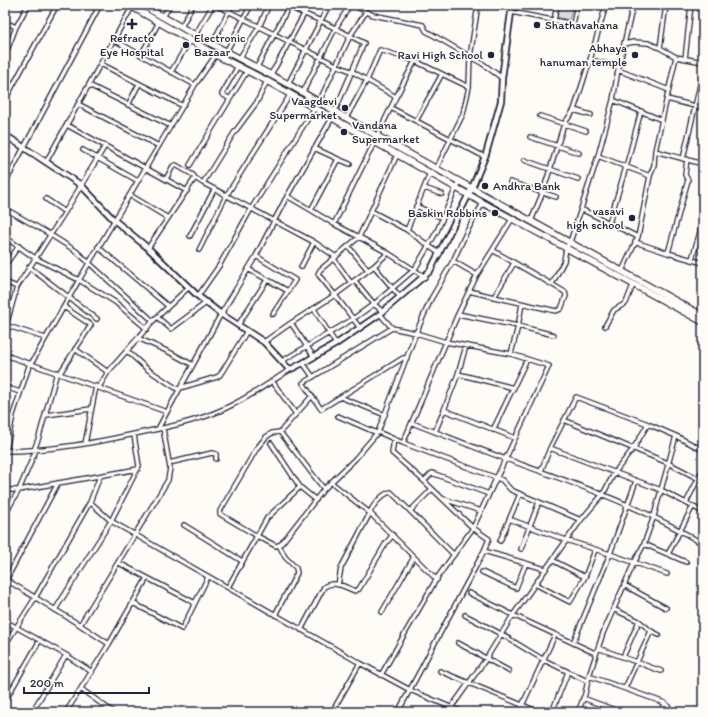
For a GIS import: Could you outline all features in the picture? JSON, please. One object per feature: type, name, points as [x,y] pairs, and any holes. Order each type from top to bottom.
[{"type":"main road","points":[[142,5],[190,40],[216,55],[267,81],[314,109],[331,117],[430,173],[457,184],[472,188],[703,317]]},
{"type":"main road","points":[[130,6],[181,27],[220,49],[257,67],[436,169],[483,203],[632,285],[703,317]]},
{"type":"street","points":[[5,56],[16,27],[28,5]]},
{"type":"street","points":[[6,98],[57,5]]},
{"type":"street","points":[[5,183],[100,5]]},
{"type":"street","points":[[141,56],[170,5]]},
{"type":"street","points":[[181,27],[193,5]]},
{"type":"street","points":[[195,35],[214,5],[352,72],[396,97]]},
{"type":"street","points":[[212,44],[232,5]]},
{"type":"street","points":[[226,52],[251,5]]},
{"type":"street","points":[[240,59],[259,27],[269,5]]},
{"type":"street","points":[[270,75],[309,5]]},
{"type":"street","points":[[288,84],[330,5]]},
{"type":"street","points":[[303,92],[335,29],[351,5],[375,15],[423,26],[426,32],[470,57],[502,78]]},
{"type":"street","points":[[436,169],[463,114],[469,87],[470,57],[478,5]]},
{"type":"street","points":[[220,49],[195,85],[89,262],[31,363],[12,417],[5,451],[35,450],[85,444],[134,435],[205,416],[233,405],[291,369],[336,344],[360,328],[382,313],[424,277],[430,271],[440,254],[472,188],[485,157],[501,101],[502,78],[512,5]]},
{"type":"street","points":[[554,20],[557,5]]},
{"type":"street","points":[[511,12],[573,24],[577,5]]},
{"type":"street","points":[[532,221],[564,124],[574,110],[606,5]]},
{"type":"street","points":[[552,284],[564,261],[566,248],[570,242],[598,156],[613,100],[618,68],[633,5]]},
{"type":"street","points":[[660,48],[666,5]]},
{"type":"street","points":[[685,59],[691,5]]},
{"type":"street","points":[[698,5],[703,6]]},
{"type":"street","points":[[46,162],[114,40],[130,6]]},
{"type":"street","points":[[158,429],[221,314],[256,256],[287,196],[335,111],[364,44],[287,6],[275,35],[257,67]]},
{"type":"street","points":[[319,102],[350,36],[366,12]]},
{"type":"street","points":[[5,22],[16,27]]},
{"type":"street","points":[[114,40],[195,85]]},
{"type":"street","points":[[171,72],[190,40]]},
{"type":"street","points":[[624,44],[634,42],[648,43],[660,48],[661,50],[671,53],[676,58],[703,62]]},
{"type":"street","points":[[346,118],[367,80],[380,50],[415,61],[469,87]]},
{"type":"street","points":[[622,271],[638,237],[650,176],[654,165],[655,151],[666,99],[676,58]]},
{"type":"street","points":[[590,60],[618,68],[669,90]]},
{"type":"street","points":[[377,136],[415,61]]},
{"type":"street","points":[[101,64],[183,106]]},
{"type":"street","points":[[230,99],[222,94],[238,66]]},
{"type":"street","points":[[190,165],[247,71]]},
{"type":"street","points":[[668,253],[688,180],[685,175],[685,159],[703,72]]},
{"type":"street","points":[[416,121],[442,74]]},
{"type":"street","points":[[203,183],[234,133],[257,102],[267,81]]},
{"type":"street","points":[[128,105],[139,84]]},
{"type":"street","points":[[89,85],[171,126]]},
{"type":"street","points":[[199,250],[226,196],[290,95]]},
{"type":"street","points":[[666,99],[703,108]]},
{"type":"street","points":[[613,100],[662,120]]},
{"type":"street","points":[[78,104],[159,146]]},
{"type":"street","points":[[390,108],[485,157]]},
{"type":"street","points":[[198,296],[219,266],[251,208],[314,109]]},
{"type":"street","points":[[574,110],[591,115]]},
{"type":"street","points":[[609,223],[641,111]]},
{"type":"street","points":[[540,116],[586,131]]},
{"type":"street","points":[[67,125],[187,190]]},
{"type":"street","points":[[5,135],[80,185],[114,220],[148,248],[198,296],[221,314],[264,342],[287,367],[291,369]]},
{"type":"street","points":[[530,137],[579,153]]},
{"type":"street","points":[[334,224],[374,142]]},
{"type":"street","points":[[45,338],[5,325],[16,287],[36,258],[105,146]]},
{"type":"street","points":[[314,148],[350,164]]},
{"type":"street","points":[[84,150],[138,181]]},
{"type":"street","points":[[655,151],[703,164]]},
{"type":"street","points":[[360,328],[318,274],[320,270],[359,237],[397,155]]},
{"type":"street","points":[[598,156],[650,176]]},
{"type":"street","points":[[311,210],[338,159]]},
{"type":"street","points":[[524,160],[578,179]]},
{"type":"street","points":[[166,179],[173,166],[176,165],[214,190],[314,242],[335,258],[353,282],[382,313],[392,328]]},
{"type":"street","points":[[5,170],[11,173]]},
{"type":"street","points":[[407,230],[430,173]]},
{"type":"street","points":[[148,248],[195,178]]},
{"type":"street","points":[[510,182],[556,197]]},
{"type":"street","points":[[282,361],[330,334],[353,319],[374,304],[414,269],[443,218],[457,184]]},
{"type":"street","points":[[424,188],[442,194]]},
{"type":"street","points":[[190,236],[214,190]]},
{"type":"street","points":[[130,195],[168,218]]},
{"type":"street","points":[[287,196],[334,224],[388,252],[424,277]]},
{"type":"street","points":[[46,199],[65,212]]},
{"type":"street","points":[[312,396],[280,432],[272,433],[266,437],[257,448],[220,510],[220,514],[276,546],[281,544],[324,489],[332,483],[355,459],[378,432],[408,358],[416,333],[431,299],[453,261],[467,231],[483,203]]},
{"type":"street","points":[[416,206],[443,218]]},
{"type":"street","points":[[581,210],[638,237]]},
{"type":"street","points":[[371,211],[407,230],[440,254]]},
{"type":"street","points":[[11,212],[76,252],[89,262],[153,321]]},
{"type":"street","points":[[403,443],[469,291],[512,219]]},
{"type":"street","points":[[692,259],[703,222]]},
{"type":"street","points":[[5,237],[36,258],[79,280],[115,302],[147,328]]},
{"type":"street","points":[[301,267],[314,242]]},
{"type":"street","points":[[636,242],[703,263]]},
{"type":"street","points":[[5,265],[19,246]]},
{"type":"street","points":[[348,246],[368,270]]},
{"type":"street","points":[[98,247],[168,306]]},
{"type":"street","points":[[469,291],[522,304],[560,311],[566,293],[494,251]]},
{"type":"street","points":[[264,342],[353,282],[374,266],[388,252]]},
{"type":"street","points":[[256,256],[295,280],[273,314]]},
{"type":"street","points":[[453,261],[477,276]]},
{"type":"street","points":[[494,297],[514,263]]},
{"type":"street","points":[[374,266],[400,297]]},
{"type":"street","points":[[29,267],[97,319]]},
{"type":"street","points":[[248,269],[288,291]]},
{"type":"street","points":[[238,324],[267,280]]},
{"type":"street","points":[[5,282],[16,287]]},
{"type":"street","points":[[605,326],[614,310],[626,303],[632,285]]},
{"type":"street","points":[[85,444],[91,409],[98,386],[108,372],[153,321],[189,287]]},
{"type":"street","points":[[157,317],[171,329],[206,302]]},
{"type":"street","points":[[511,354],[522,304]]},
{"type":"street","points":[[5,514],[19,490],[35,450],[59,373],[91,325],[64,307]]},
{"type":"street","points":[[314,309],[336,344]]},
{"type":"street","points":[[458,314],[554,335]]},
{"type":"street","points":[[291,323],[314,356]]},
{"type":"street","points":[[381,675],[437,580],[473,528],[549,366],[511,354],[446,342],[392,328],[303,383],[321,409],[403,358],[408,358]]},
{"type":"street","points":[[127,351],[147,369],[180,389],[220,375],[247,330]]},
{"type":"street","points":[[138,338],[193,365]]},
{"type":"street","points":[[435,432],[458,374],[466,346]]},
{"type":"street","points":[[74,349],[108,372]]},
{"type":"street","points":[[5,355],[98,386],[167,412]]},
{"type":"street","points":[[493,430],[527,359]]},
{"type":"street","points":[[303,363],[313,377]]},
{"type":"street","points":[[458,374],[514,388]]},
{"type":"street","points":[[272,381],[296,414]]},
{"type":"street","points":[[5,387],[20,392]]},
{"type":"street","points":[[340,397],[385,415]]},
{"type":"street","points":[[542,471],[550,448],[574,398],[578,397],[648,424],[703,450]]},
{"type":"street","points":[[46,415],[91,409]]},
{"type":"street","points":[[444,410],[514,438]]},
{"type":"street","points":[[338,416],[403,443],[504,481],[508,488],[581,520]]},
{"type":"street","points":[[5,417],[12,417]]},
{"type":"street","points":[[564,420],[668,463],[703,481]]},
{"type":"street","points":[[412,423],[603,494],[654,516],[680,529],[703,544]]},
{"type":"street","points":[[448,712],[486,659],[513,615],[545,569],[581,520],[603,494],[615,472],[633,449],[648,424]]},
{"type":"street","points":[[80,625],[168,480],[170,474],[169,463],[163,428]]},
{"type":"street","points":[[280,432],[324,489]]},
{"type":"street","points":[[55,610],[111,521],[140,465],[134,435]]},
{"type":"street","points":[[578,712],[595,653],[613,609],[644,544],[654,516],[676,436]]},
{"type":"street","points":[[394,438],[392,453],[473,528],[489,539],[398,712]]},
{"type":"street","points":[[271,443],[300,487],[316,500]]},
{"type":"street","points":[[550,448],[660,490],[703,512]]},
{"type":"street","points":[[169,463],[212,453],[216,454],[216,459]]},
{"type":"street","points":[[5,490],[19,490],[138,469]]},
{"type":"street","points":[[686,503],[703,469]]},
{"type":"street","points":[[424,481],[432,472],[489,494]]},
{"type":"street","points":[[5,645],[35,598],[90,502],[100,476]]},
{"type":"street","points":[[573,643],[610,554],[636,480]]},
{"type":"street","points":[[58,483],[6,580],[109,644]]},
{"type":"street","points":[[332,483],[370,513],[437,580]]},
{"type":"street","points":[[228,587],[267,518],[300,487]]},
{"type":"street","points":[[410,510],[432,489]]},
{"type":"street","points":[[338,585],[341,568],[371,510],[388,492],[391,492],[410,510],[454,555]]},
{"type":"street","points":[[500,541],[520,494]]},
{"type":"street","points":[[443,499],[481,511]]},
{"type":"street","points":[[90,502],[111,521],[301,630],[410,690],[462,712]]},
{"type":"street","points":[[521,549],[539,502]]},
{"type":"street","points":[[668,554],[693,506]]},
{"type":"street","points":[[509,518],[529,527],[667,574]]},
{"type":"street","points":[[184,525],[242,561]]},
{"type":"street","points":[[301,630],[324,587],[330,584],[355,591],[359,589],[392,535]]},
{"type":"street","points":[[644,544],[686,562]]},
{"type":"street","points":[[275,615],[297,573],[296,568],[285,557],[279,545]]},
{"type":"street","points":[[535,584],[570,602],[584,577],[595,550]]},
{"type":"street","points":[[484,551],[545,569]]},
{"type":"street","points":[[382,612],[414,557]]},
{"type":"street","points":[[552,560],[584,577]]},
{"type":"street","points":[[118,563],[195,603]]},
{"type":"street","points":[[482,572],[516,588],[526,563]]},
{"type":"street","points":[[133,603],[182,629],[208,576]]},
{"type":"street","points":[[66,712],[109,644],[147,578]]},
{"type":"street","points":[[624,585],[666,608]]},
{"type":"street","points":[[469,593],[595,653]]},
{"type":"street","points":[[613,609],[639,621],[651,631],[660,635]]},
{"type":"street","points":[[465,615],[501,634],[544,660],[587,682]]},
{"type":"street","points":[[5,621],[66,655],[92,672]]},
{"type":"street","points":[[623,658],[639,621]]},
{"type":"street","points":[[625,688],[651,631]]},
{"type":"street","points":[[519,712],[556,635]]},
{"type":"street","points":[[5,701],[40,640]]},
{"type":"street","points":[[458,643],[509,671]]},
{"type":"street","points":[[598,648],[660,671]]},
{"type":"street","points":[[32,712],[66,655]]},
{"type":"street","points":[[332,712],[360,663]]},
{"type":"street","points":[[440,671],[539,712]]},
{"type":"street","points":[[552,712],[568,672]]},
{"type":"street","points":[[589,676],[665,703],[673,712]]},
{"type":"street","points":[[81,689],[113,712]]},
{"type":"street","points":[[583,698],[620,712]]},
{"type":"street","points":[[662,712],[665,703]]},
{"type":"shaded area","points":[[559,5],[573,5],[569,20],[556,17]]},
{"type":"place","name":"Refracto Eye Hospital","points":[[132,24]]},
{"type":"place","name":"Shathavahana","points":[[537,25]]},
{"type":"place","name":"Electronic Bazaar","points":[[186,45]]},
{"type":"place","name":"Ravi High School","points":[[491,55]]},
{"type":"place","name":"Abhaya hanuman temple","points":[[635,55]]},
{"type":"place","name":"Vaagdevi Supermarket","points":[[345,108]]},
{"type":"place","name":"Vandana Supermarket","points":[[344,132]]},
{"type":"place","name":"Andhra Bank","points":[[485,186]]},
{"type":"place","name":"Baskin Robbins","points":[[495,213]]},
{"type":"place","name":"vasavi high school","points":[[632,218]]}]
